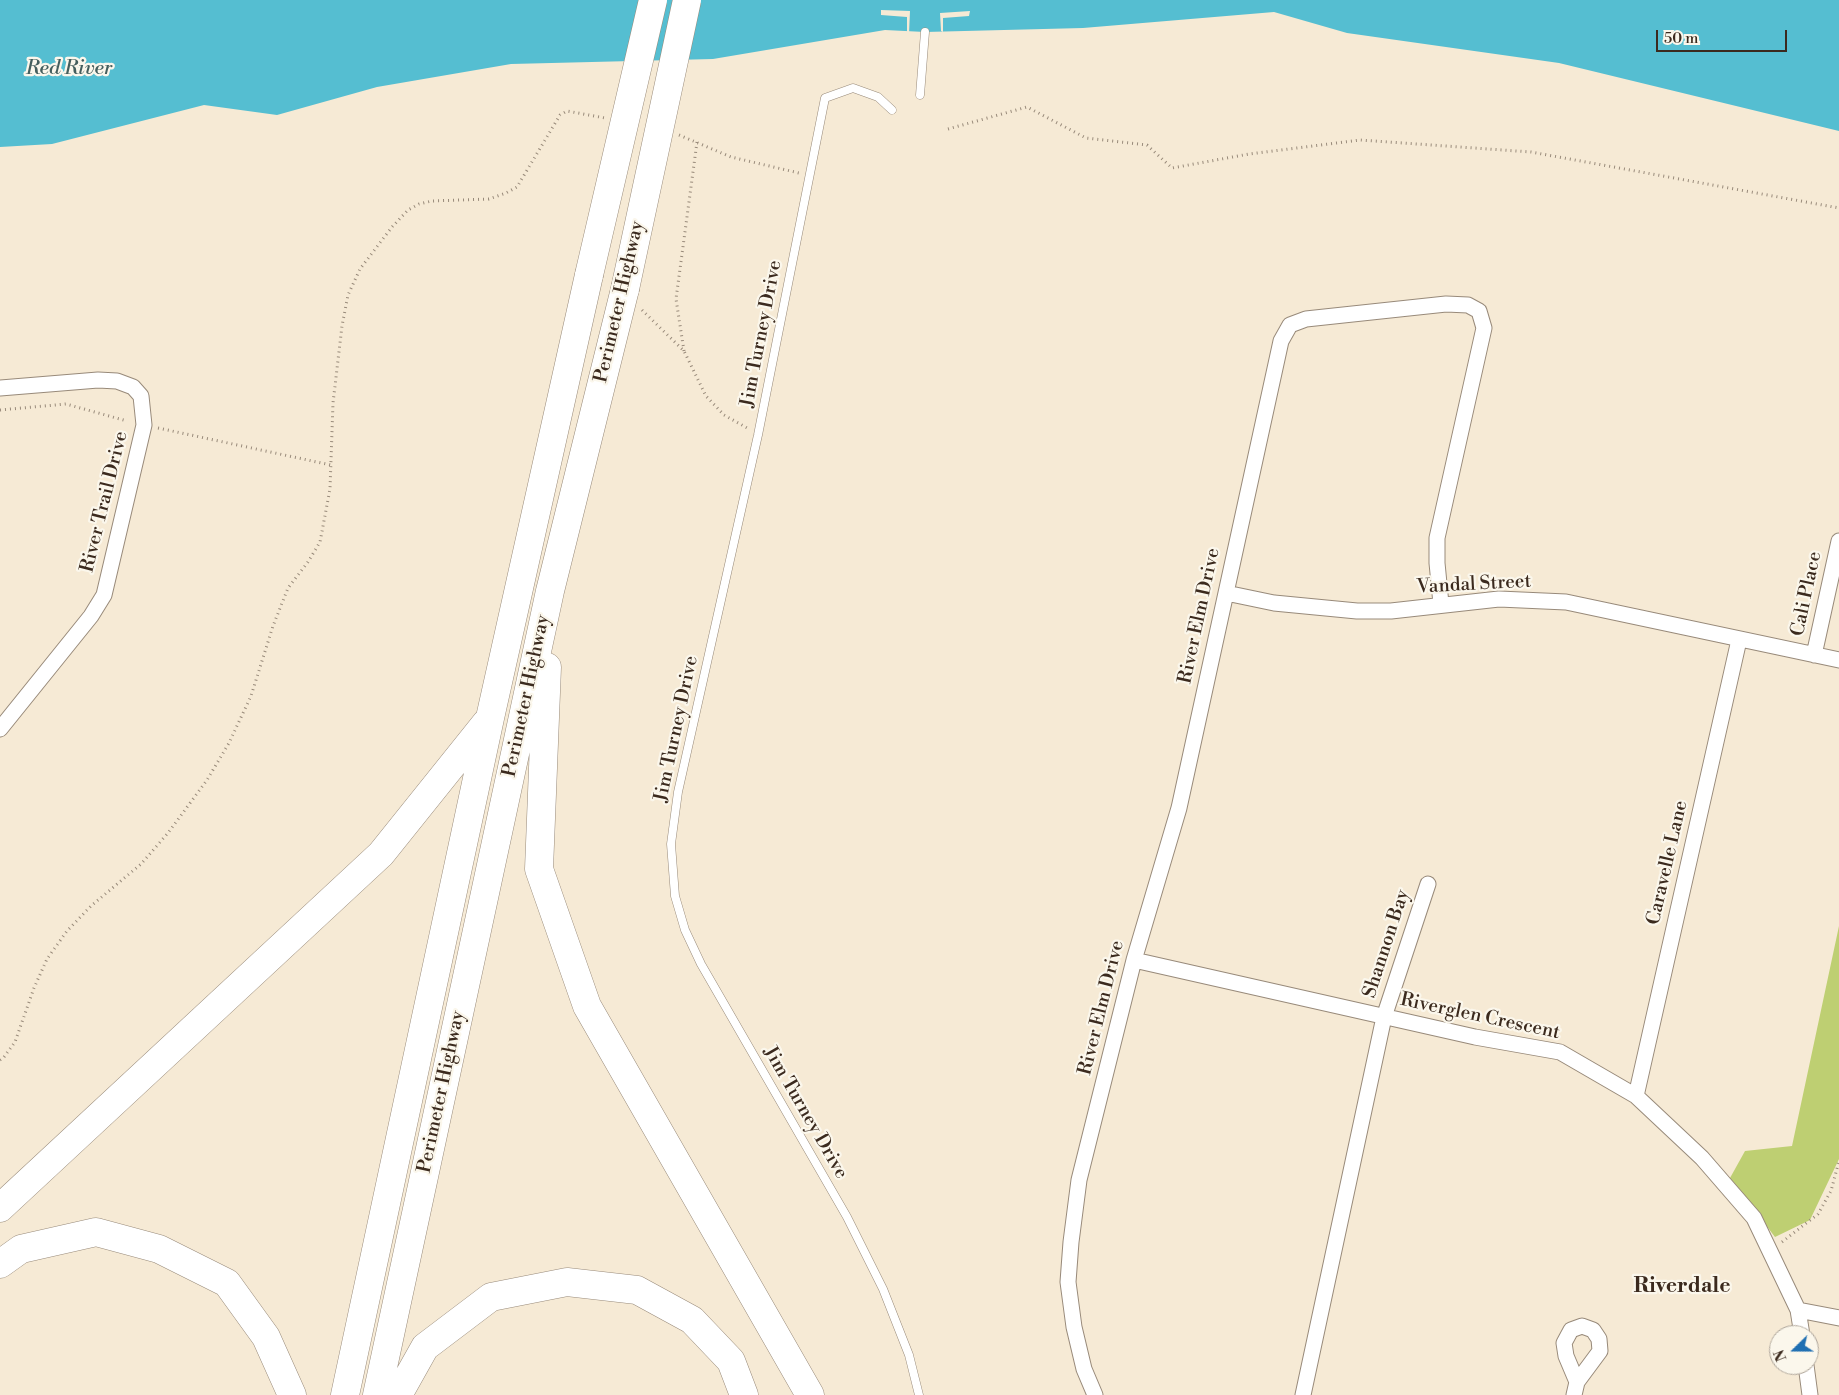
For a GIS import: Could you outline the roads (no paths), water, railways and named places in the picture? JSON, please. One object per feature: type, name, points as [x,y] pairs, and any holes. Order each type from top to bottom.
[{"type":"highway","name":"Perimeter Highway","points":[[345,1395],[490,718],[589,275],[653,0]]},
{"type":"highway","name":"Perimeter Highway","points":[[377,1395],[550,591],[633,299],[687,0]]},
{"type":"highway","points":[[550,591],[539,870],[587,1006],[810,1395]]},
{"type":"highway","points":[[0,1208],[381,854],[490,718]]},
{"type":"highway","points":[[0,1264],[21,1249],[96,1232],[159,1249],[227,1283],[266,1337],[292,1395]]},
{"type":"highway","points":[[398,1395],[425,1347],[492,1297],[567,1282],[637,1290],[692,1320],[731,1361],[744,1395]]},
{"type":"street","name":"River Elm Drive","points":[[1095,1395],[1084,1369],[1074,1327],[1068,1282],[1079,1180],[1134,960],[1179,808],[1281,341],[1290,325],[1306,320],[1446,304],[1468,305],[1479,311],[1484,328],[1437,538],[1437,563],[1441,604]]},
{"type":"street","name":"River Trail Drive","points":[[0,388],[98,380],[118,381],[134,386],[141,396],[144,425],[104,595],[91,616],[0,729]]},
{"type":"street","name":"Cali Place","points":[[1814,655],[1839,541]]},
{"type":"street","name":"Vandal Street","points":[[1226,593],[1274,603],[1357,611],[1391,611],[1441,604],[1498,600],[1566,602],[1839,660]]},
{"type":"street","name":"Caravelle Lane","points":[[1636,1096],[1739,640]]},
{"type":"street","name":"Shannon Bay","points":[[1384,1017],[1428,884]]},
{"type":"street","name":"Riverglen Crescent","points":[[1134,960],[1475,1037],[1560,1052],[1636,1096],[1702,1158],[1754,1218],[1798,1310],[1800,1325]]},
{"type":"street","points":[[1303,1395],[1384,1017]]},
{"type":"street","points":[[1798,1310],[1839,1318]]},
{"type":"street","points":[[1807,1375],[1810,1395]]},
{"type":"lane","points":[[920,95],[925,32]]},
{"type":"lane","name":"Jim Turney Drive","points":[[892,110],[878,97],[852,88],[825,98],[758,435],[678,792],[671,844],[675,896],[685,930],[701,964],[846,1217],[883,1289],[909,1356],[919,1395]]},
{"type":"water","name":"Red River","points":[[0,0],[1839,0],[1839,131],[1559,63],[1347,33],[1274,12],[1083,28],[925,32],[885,30],[713,59],[511,64],[377,87],[277,115],[204,105],[52,144],[0,147]]},
{"type":"district","name":"Riverdale","points":[[1682,1287]]}]
